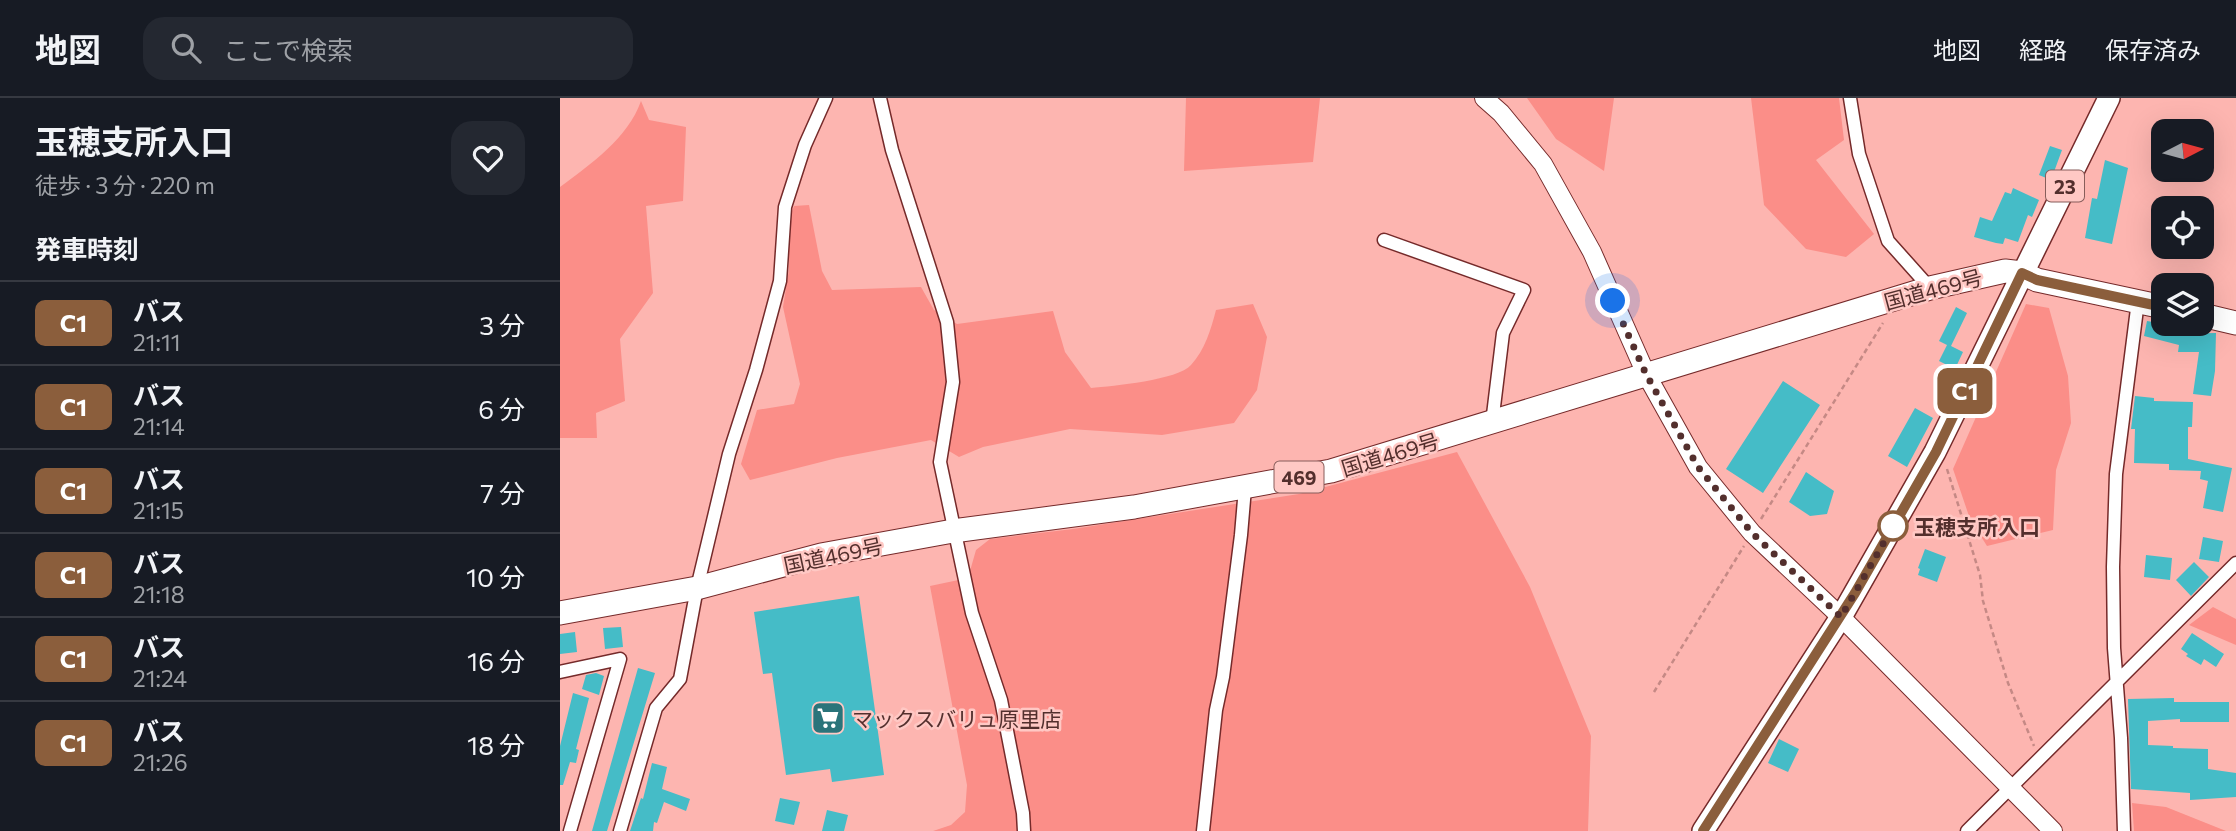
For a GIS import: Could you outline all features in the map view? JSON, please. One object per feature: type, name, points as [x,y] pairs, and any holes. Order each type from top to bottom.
[{"type":"highway","name":"国道469号","points":[[560,613],[698,588],[821,555],[953,531],[1134,508],[1331,471],[1930,288],[2005,271],[2151,304]]},
{"type":"highway","points":[[2214,318],[2236,323]]},
{"type":"main road","name":"23","points":[[1703,831],[1841,617],[1936,452],[2109,98]]},
{"type":"street","points":[[620,831],[656,708],[680,679],[729,454],[756,370],[779,281],[785,206],[805,145],[826,98]]},
{"type":"street","points":[[880,98],[892,150],[947,322],[953,382],[940,462],[972,613],[1001,700],[1023,813],[1024,831]]},
{"type":"street","points":[[1484,98],[1501,113],[1543,164],[1591,252],[1646,374],[1698,467],[1752,533],[1841,617],[2053,831]]},
{"type":"street","points":[[1850,98],[1859,154],[1888,241],[1930,288]]},
{"type":"street","points":[[1384,240],[1524,290],[1503,333],[1492,423]]},
{"type":"street","points":[[2124,831],[2114,648],[2113,567],[2116,474],[2138,301]]},
{"type":"street","points":[[1203,831],[1245,488]]},
{"type":"street","points":[[1967,831],[2236,563]]},
{"type":"street","points":[[560,672],[620,659],[570,831]]},
{"type":"path","points":[[1654,692],[1885,318],[1891,300]]},
{"type":"path","points":[[1936,452],[1946,466],[1980,575],[1983,601],[2008,682],[2039,758]]},
{"type":"shaded area","points":[[1186,98],[1320,98],[1313,162],[1184,171]]},
{"type":"shaded area","points":[[1527,98],[1614,98],[1604,171],[1556,139]]},
{"type":"shaded area","points":[[1751,98],[1839,98],[1844,140],[1816,160],[1874,234],[1846,257],[1806,249],[1764,205]]},
{"type":"shaded area","points":[[641,101],[649,120],[686,127],[683,201],[646,206],[653,293],[620,339],[625,401],[596,413],[597,438],[560,438],[560,187],[618,138]]},
{"type":"shaded area","points":[[809,205],[822,271],[832,290],[921,287],[934,310],[957,324],[1053,311],[1065,352],[1091,388],[1144,381],[1184,370],[1196,359],[1204,346],[1216,310],[1253,304],[1267,337],[1257,390],[1234,423],[1162,435],[1070,429],[983,447],[959,457],[931,440],[837,458],[750,480],[741,464],[757,410],[794,404],[800,384],[783,307],[789,269],[788,222],[794,206]]},
{"type":"shaded area","points":[[2026,304],[2049,308],[2068,376],[2071,423],[2056,470],[2053,530],[1987,546],[1970,519],[1953,469]]},
{"type":"shaded area","points":[[1457,452],[1530,587],[1591,736],[1588,831],[933,831],[951,825],[965,812],[967,785],[930,586],[968,578],[976,550],[990,539],[1299,494]]},
{"type":"shaded area","points":[[2213,607],[2236,619],[2236,645],[2189,625]]},
{"type":"shaded area","points":[[2132,803],[2166,807],[2226,831],[2134,831]]},
{"type":"building","points":[[2050,146],[2062,150],[2051,180],[2039,175]]},
{"type":"building","points":[[2105,160],[2128,168],[2112,244],[2085,238],[2092,198],[2097,199]]},
{"type":"building","points":[[2013,188],[2039,200],[2032,217],[2028,215],[2018,242],[2005,238],[2003,244],[1974,237],[1980,217],[1992,221],[2005,192],[2011,194]]},
{"type":"building","points":[[1956,307],[1967,313],[1951,346],[1963,352],[1955,369],[1939,361],[1947,345],[1939,341]]},
{"type":"building","points":[[2147,321],[2151,322],[2151,336],[2214,336],[2216,333],[2211,396],[2193,394],[2199,352],[2178,352],[2179,345],[2144,336]]},
{"type":"building","points":[[1783,381],[1820,405],[1763,493],[1726,469]]},
{"type":"building","points":[[2135,396],[2154,398],[2154,401],[2193,402],[2192,427],[2188,427],[2188,459],[2232,468],[2223,512],[2203,508],[2208,481],[2200,479],[2201,471],[2169,470],[2169,464],[2134,463],[2135,429],[2131,429]]},
{"type":"building","points":[[1915,408],[1933,418],[1907,467],[1888,456]]},
{"type":"building","points":[[1806,472],[1834,491],[1827,514],[1810,516],[1789,502]]},
{"type":"building","points":[[2203,537],[2223,541],[2219,562],[2199,559]]},
{"type":"building","points":[[1925,549],[1946,557],[1937,582],[1918,575]]},
{"type":"building","points":[[2146,555],[2172,558],[2170,580],[2144,577]]},
{"type":"building","points":[[2194,562],[2209,577],[2191,596],[2176,580]]},
{"type":"building","name":"マックスバリュ原里店","points":[[859,596],[884,775],[832,782],[830,769],[786,775],[772,673],[763,674],[754,612]]},
{"type":"building","points":[[621,627],[623,647],[605,649],[603,628]]},
{"type":"building","points":[[575,632],[577,652],[560,654],[560,634]]},
{"type":"building","points":[[2192,633],[2224,654],[2216,667],[2204,659],[2201,665],[2186,656],[2188,654],[2181,649]]},
{"type":"building","points":[[638,668],[655,673],[607,831],[592,831]]},
{"type":"building","points":[[596,673],[604,676],[599,695],[582,689],[586,675]]},
{"type":"building","points":[[573,693],[589,698],[576,749],[579,750],[576,763],[570,762],[563,785],[560,785],[560,746]]},
{"type":"building","points":[[2174,698],[2174,702],[2229,702],[2229,722],[2180,722],[2180,719],[2148,721],[2148,745],[2208,749],[2208,769],[2236,773],[2236,797],[2190,800],[2190,793],[2131,789],[2128,699]]},
{"type":"building","points":[[1779,739],[1799,749],[1788,772],[1768,763]]},
{"type":"building","points":[[652,763],[667,767],[662,789],[690,799],[686,811],[664,802],[657,823],[654,822],[653,831],[630,831],[641,798],[643,799]]},
{"type":"building","points":[[780,798],[800,802],[794,825],[775,821]]},
{"type":"building","points":[[827,810],[848,815],[844,831],[822,831]]},
{"type":"bus line","name":"C1","points":[[1703,831],[1841,617],[1936,452],[2022,273],[2037,280],[2151,304]]},
{"type":"place","name":"玉穂支所入口","points":[[1893,526]]},
{"type":"place","name":"マックスバリュ原里店","points":[[828,718]]},
{"type":"route","points":[[1613,301],[1646,374],[1698,467],[1752,533],[1841,617],[1895,523],[1893,526]]}]
